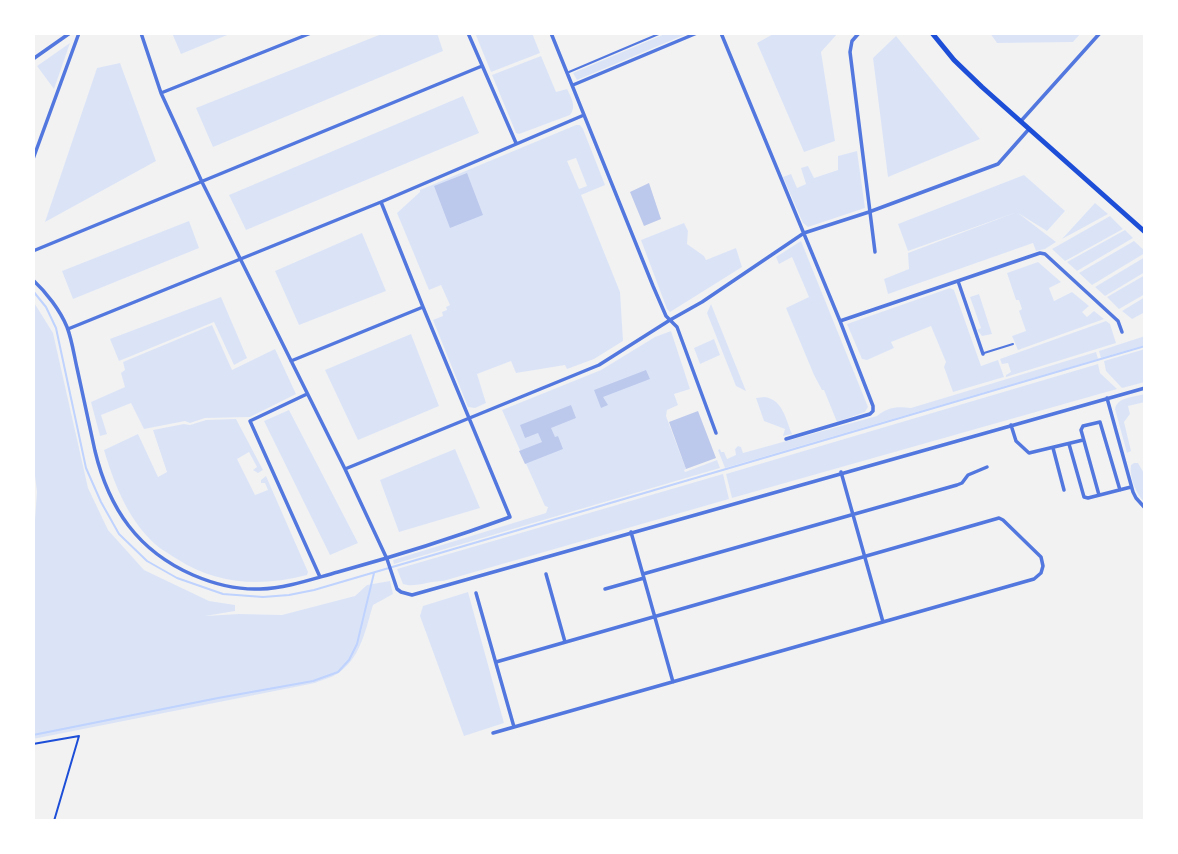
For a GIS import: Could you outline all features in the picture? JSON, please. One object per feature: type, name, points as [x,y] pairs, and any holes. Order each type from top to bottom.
[{"type":"main road","points":[[932,33],[954,60],[982,87],[1145,232]]},
{"type":"street","points":[[33,59],[70,33]]},
{"type":"street","points":[[33,159],[79,33]]},
{"type":"street","points":[[141,33],[161,93],[202,182],[345,469],[388,561],[397,589],[401,592],[412,594],[1145,388]]},
{"type":"street","points":[[161,93],[311,33]]},
{"type":"street","points":[[468,33],[516,143]]},
{"type":"street","points":[[551,33],[666,317],[677,327],[716,433]]},
{"type":"street","points":[[572,85],[697,33]]},
{"type":"street","points":[[721,33],[873,407],[870,414],[786,439]]},
{"type":"street","points":[[859,33],[852,41],[850,52],[874,252]]},
{"type":"street","points":[[1021,121],[1100,33]]},
{"type":"street","points":[[33,251],[482,66]]},
{"type":"street","points":[[68,329],[381,202],[584,115]]},
{"type":"street","points":[[345,469],[599,365],[702,302],[804,233],[998,164],[1029,129]]},
{"type":"street","points":[[33,280],[54,305],[68,329],[105,485],[141,542],[177,568],[201,579],[243,589],[278,587],[388,561],[510,517],[381,202]]},
{"type":"street","points":[[840,321],[1035,254],[1045,254],[1118,321],[1122,332]]},
{"type":"street","points":[[958,281],[983,354]]},
{"type":"street","points":[[291,361],[423,307]]},
{"type":"street","points":[[307,394],[250,421],[320,577]]},
{"type":"street","points":[[1107,398],[1131,487],[1145,508]]},
{"type":"street","points":[[1099,495],[1081,430],[1082,427],[1100,422],[1120,490]]},
{"type":"street","points":[[1011,425],[1016,441],[1026,452],[1032,453],[1083,440]]},
{"type":"street","points":[[1105,438],[1117,435]]},
{"type":"street","points":[[1069,444],[1083,496],[1088,498],[1131,487]]},
{"type":"street","points":[[1053,448],[1064,489]]},
{"type":"street","points":[[605,589],[853,513],[962,483],[968,475],[987,467]]},
{"type":"street","points":[[841,472],[884,622]]},
{"type":"street","points":[[493,733],[1038,577],[1043,569],[1041,557],[1003,520],[996,519],[496,662]]},
{"type":"street","points":[[631,532],[673,682]]},
{"type":"street","points":[[546,574],[565,642]]},
{"type":"street","points":[[476,593],[514,727]]},
{"type":"lane","points":[[568,73],[662,33]]},
{"type":"lane","points":[[983,354],[1013,344]]},
{"type":"path","points":[[33,744],[79,736],[54,821]]},
{"type":"shaded area","points":[[172,33],[232,33],[181,54]]},
{"type":"shaded area","points":[[384,33],[437,33],[443,51],[213,147],[196,108]]},
{"type":"shaded area","points":[[475,33],[532,33],[540,53],[491,72]]},
{"type":"shaded area","points":[[667,33],[689,33],[577,80],[573,73]]},
{"type":"shaded area","points":[[775,33],[838,33],[821,52],[835,141],[804,152],[757,43]]},
{"type":"shaded area","points":[[990,33],[1081,33],[1073,42],[997,43]]},
{"type":"shaded area","points":[[896,36],[980,139],[888,177],[873,58]]},
{"type":"shaded area","points":[[70,43],[54,89],[37,66]]},
{"type":"shaded area","points":[[541,56],[556,92],[567,89],[573,109],[570,115],[519,134],[516,133],[492,75]]},
{"type":"shaded area","points":[[120,63],[156,161],[45,222],[97,68]]},
{"type":"shaded area","points":[[463,96],[479,133],[246,230],[229,195]]},
{"type":"shaded area","points":[[580,125],[605,185],[581,195],[620,292],[623,341],[594,359],[567,369],[565,365],[516,373],[511,361],[477,374],[486,403],[475,408],[468,407],[433,320],[443,316],[442,312],[450,305],[441,285],[429,290],[397,213],[420,190]],"holes":[[[576,158],[587,186],[579,189],[567,161]]]},
{"type":"shaded area","points":[[857,151],[865,208],[808,227],[803,223],[783,177],[791,174],[797,188],[806,184],[801,168],[808,166],[814,178],[838,170],[838,156]]},
{"type":"shaded area","points":[[1024,175],[1065,211],[1047,231],[1018,213],[1056,242],[1036,251],[1033,243],[888,294],[884,279],[909,269],[908,253],[1017,212],[908,251],[898,224]]},
{"type":"shaded area","points":[[1095,203],[1108,214],[1062,239]]},
{"type":"shaded area","points":[[1110,216],[1123,229],[1065,261],[1052,249]]},
{"type":"shaded area","points":[[189,221],[199,248],[73,299],[62,271]]},
{"type":"shaded area","points":[[684,223],[688,231],[687,244],[706,260],[736,248],[742,267],[670,312],[641,240]]},
{"type":"shaded area","points":[[1125,230],[1133,238],[1077,271],[1067,262]]},
{"type":"shaded area","points":[[362,233],[386,291],[299,325],[275,271]]},
{"type":"shaded area","points":[[801,241],[868,407],[865,412],[837,422],[786,308],[809,297],[792,257],[779,264],[776,257]]},
{"type":"shaded area","points":[[1134,241],[1145,253],[1092,285],[1079,273]]},
{"type":"shaded area","points":[[1145,257],[1145,272],[1105,296],[1095,287]]},
{"type":"shaded area","points":[[1038,262],[1061,282],[1049,288],[1054,301],[1072,292],[1089,306],[1082,312],[1087,317],[1094,311],[1104,319],[1018,350],[1012,336],[1026,331],[1019,311],[1022,309],[1007,273]]},
{"type":"shaded area","points":[[1145,275],[1145,294],[1119,309],[1107,297]]},
{"type":"shaded area","points":[[950,288],[954,290],[981,366],[998,360],[1004,377],[953,392],[944,367],[946,362],[931,326],[891,342],[894,348],[867,360],[862,359],[847,324]]},
{"type":"shaded area","points":[[979,294],[992,334],[982,336],[977,330],[981,328],[970,297]]},
{"type":"shaded area","points":[[221,297],[247,358],[234,365],[214,322],[119,361],[110,339]]},
{"type":"shaded area","points":[[1145,297],[1145,312],[1132,319],[1122,311]]},
{"type":"shaded area","points":[[33,301],[53,333],[88,488],[108,530],[144,570],[209,601],[235,605],[235,611],[205,616],[282,615],[355,596],[367,585],[390,581],[393,594],[373,605],[358,650],[339,673],[315,683],[33,739],[33,547],[37,492],[33,460]]},
{"type":"shaded area","points":[[711,304],[746,391],[736,386],[707,313]]},
{"type":"shaded area","points":[[1106,321],[1110,324],[1116,343],[1006,377],[1011,372],[1008,363],[1002,364],[1000,359]]},
{"type":"shaded area","points":[[212,325],[232,370],[275,349],[296,394],[250,417],[205,418],[190,423],[185,421],[144,429],[131,403],[101,415],[107,434],[100,436],[91,402],[125,387],[121,373],[125,370],[123,362]]},
{"type":"shaded area","points":[[671,331],[690,389],[674,394],[678,405],[667,410],[666,416],[686,469],[684,470],[685,472],[717,460],[720,468],[394,564],[393,560],[546,513],[548,507],[545,506],[502,410],[601,370],[655,337]]},
{"type":"shaded area","points":[[411,334],[439,406],[358,440],[325,370]]},
{"type":"shaded area","points":[[1145,336],[1145,345],[1101,358],[1099,351]]},
{"type":"shaded area","points":[[714,339],[720,355],[700,364],[694,348]]},
{"type":"shaded area","points":[[1145,349],[1145,382],[1122,388],[1106,371],[1104,361]]},
{"type":"shaded area","points":[[1096,352],[1098,359],[725,468],[718,450],[724,452],[727,459],[736,455],[735,449],[738,446],[743,453],[877,416],[889,409],[911,408]]},
{"type":"shaded area","points":[[1098,364],[1100,373],[1117,389],[732,498],[726,474]]},
{"type":"shaded area","points":[[1145,394],[1145,402],[1128,406],[1130,414],[1124,422],[1131,451],[1127,453],[1116,405],[1122,400]]},
{"type":"shaded area","points":[[765,397],[780,406],[792,434],[783,436],[785,429],[764,421],[756,398]]},
{"type":"shaded area","points":[[289,410],[358,543],[330,555],[264,421]]},
{"type":"shaded area","points":[[236,419],[263,470],[258,473],[253,470],[257,467],[249,452],[237,459],[255,495],[268,490],[265,483],[261,483],[266,476],[307,575],[256,582],[224,579],[192,568],[150,540],[132,517],[111,473],[104,450],[138,434],[158,477],[167,472],[153,430],[206,420]]},
{"type":"shaded area","points":[[455,449],[480,508],[399,532],[380,480]]},
{"type":"shaded area","points":[[1138,463],[1145,475],[1145,503],[1132,480],[1131,465]]},
{"type":"shaded area","points":[[723,474],[729,499],[443,581],[403,584],[397,569]]},
{"type":"shaded area","points":[[468,592],[504,723],[464,736],[420,616],[423,606]]},
{"type":"building","points":[[467,173],[483,215],[450,228],[434,186]]},
{"type":"building","points":[[649,183],[661,219],[644,226],[630,192]]},
{"type":"building","points":[[646,370],[650,379],[603,397],[608,405],[601,408],[594,390]]},
{"type":"building","points":[[571,405],[576,418],[551,428],[555,437],[558,436],[563,449],[525,464],[519,451],[542,442],[538,433],[525,438],[520,425]]},
{"type":"building","points":[[698,411],[716,458],[686,469],[669,422]]},
{"type":"waterway","points":[[33,291],[46,307],[56,328],[86,468],[119,534],[147,561],[177,578],[223,594],[263,597],[314,590],[1145,346]]},
{"type":"waterway","points":[[33,735],[313,681],[338,672],[349,660],[357,644],[374,573]]}]
